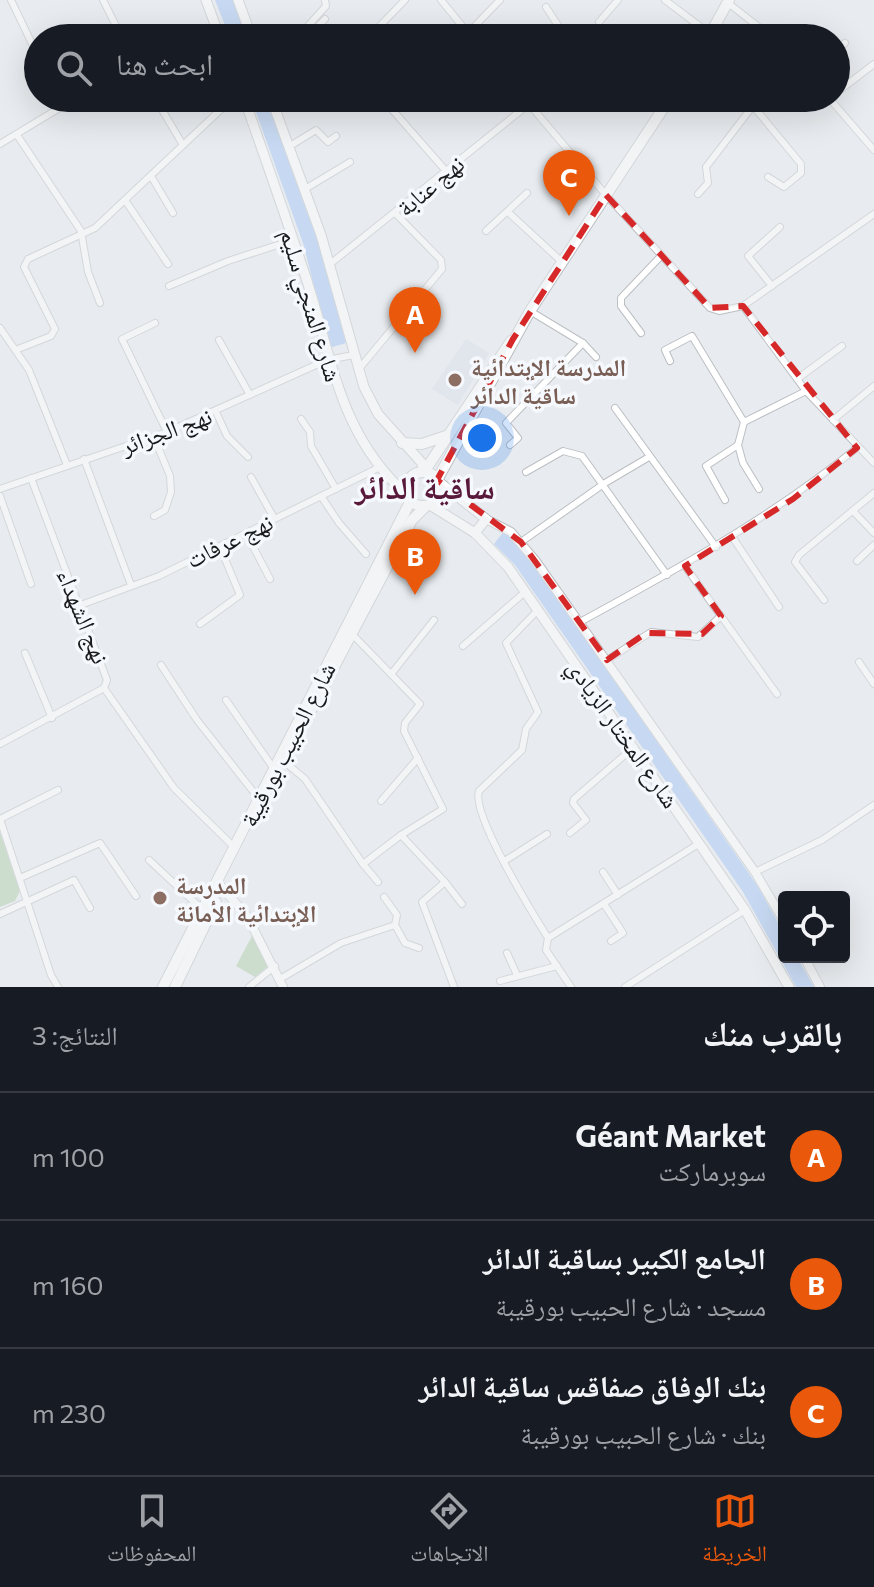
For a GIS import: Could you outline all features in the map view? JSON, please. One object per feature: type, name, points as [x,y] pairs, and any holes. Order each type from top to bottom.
[{"type":"main road","points":[[206,0],[215,24]]},
{"type":"main road","points":[[238,0],[247,24]]},
{"type":"main road","points":[[716,24],[729,1]]},
{"type":"main road","name":"شارع المنجي سليم","points":[[249,112],[293,240],[342,403],[378,468],[409,498]]},
{"type":"main road","points":[[277,112],[330,264],[358,370],[378,414],[422,463],[424,472],[486,519],[475,533]]},
{"type":"main road","name":"شارع الحبيب بورقيبة","points":[[348,631],[412,520],[440,493],[438,481],[509,352],[513,339],[661,112]]},
{"type":"main road","name":"شارع الحبيب بورقيبة","points":[[163,987],[220,885],[348,631],[409,498],[409,480],[424,472],[503,348],[513,339]]},
{"type":"main road","points":[[402,443],[422,444],[449,435]]},
{"type":"main road","points":[[409,498],[428,505]]},
{"type":"main road","name":"شارع المختار الزيادي","points":[[428,505],[475,533],[525,592],[745,910],[789,987]]},
{"type":"main road","name":"شارع الحبيب بورقيبة","points":[[175,987],[235,848],[274,769],[282,760]]},
{"type":"street","points":[[11,0],[24,27]]},
{"type":"street","points":[[103,0],[115,24]]},
{"type":"street","points":[[310,24],[326,6],[325,0]]},
{"type":"street","points":[[382,24],[405,0]]},
{"type":"street","points":[[441,0],[460,24]]},
{"type":"street","points":[[480,24],[500,0]]},
{"type":"street","points":[[599,22],[618,0]]},
{"type":"street","points":[[665,0],[694,24]]},
{"type":"street","points":[[729,1],[756,24]]},
{"type":"street","points":[[546,7],[557,24]]},
{"type":"street","points":[[320,24],[325,19]]},
{"type":"street","points":[[850,82],[874,64]]},
{"type":"street","points":[[0,144],[54,112]]},
{"type":"street","points":[[163,112],[183,145]]},
{"type":"street","points":[[18,349],[51,336],[55,329],[24,267],[28,259],[81,231],[95,228],[218,112]]},
{"type":"street","points":[[394,112],[446,171]]},
{"type":"street","name":"نهج عنابة","points":[[330,264],[396,214],[513,112]]},
{"type":"street","points":[[535,112],[661,256],[710,308],[719,311],[743,306],[874,214]]},
{"type":"street","points":[[698,194],[708,183],[706,167],[750,112]]},
{"type":"street","points":[[758,112],[801,164],[801,173],[784,187],[768,177]]},
{"type":"street","points":[[841,112],[874,150]]},
{"type":"street","points":[[290,146],[316,130],[328,142],[336,136]]},
{"type":"street","points":[[17,135],[81,231],[88,272],[100,303]]},
{"type":"street","points":[[305,189],[350,162]]},
{"type":"street","points":[[151,176],[173,213]]},
{"type":"street","points":[[486,231],[509,213],[527,193]]},
{"type":"street","points":[[125,200],[155,239],[168,264]]},
{"type":"street","points":[[509,213],[561,261]]},
{"type":"street","points":[[358,370],[442,269],[441,260],[396,214]]},
{"type":"street","points":[[772,286],[748,256],[780,227]]},
{"type":"street","points":[[169,286],[228,261],[293,240]]},
{"type":"street","points":[[641,333],[621,306],[621,298],[661,256]]},
{"type":"street","points":[[743,306],[806,391],[857,448],[873,460]]},
{"type":"street","points":[[530,311],[583,343],[596,357]]},
{"type":"street","points":[[155,323],[122,339],[167,432]]},
{"type":"street","points":[[0,328],[18,349],[67,465]]},
{"type":"street","points":[[670,361],[665,350],[692,336],[744,422],[738,445],[743,463],[759,489]]},
{"type":"street","points":[[219,340],[250,395]]},
{"type":"street","points":[[510,445],[518,438],[506,423],[583,343]]},
{"type":"street","points":[[797,379],[842,346]]},
{"type":"street","name":"نهج الجزائر","points":[[0,489],[154,437],[327,360],[354,355]]},
{"type":"street","points":[[833,420],[874,386]]},
{"type":"street","points":[[744,422],[806,391]]},
{"type":"street","points":[[615,408],[716,547]]},
{"type":"street","points":[[216,412],[227,436],[248,457]]},
{"type":"street","points":[[301,419],[309,430],[311,446],[336,489]]},
{"type":"street","points":[[154,437],[170,476],[171,492],[165,510],[154,516]]},
{"type":"street","points":[[725,500],[706,466],[738,445]]},
{"type":"street","points":[[580,622],[733,538],[793,499],[857,448]]},
{"type":"street","points":[[526,472],[552,455],[573,452],[582,456],[605,483],[667,575]]},
{"type":"street","points":[[521,542],[605,483],[649,457]]},
{"type":"street","points":[[84,459],[131,585]]},
{"type":"street","name":"نهج عرفات","points":[[78,606],[220,547],[378,468]]},
{"type":"street","points":[[251,477],[274,518]]},
{"type":"street","name":"نهج الشهداء","points":[[0,744],[104,688],[107,671],[78,606],[31,478]]},
{"type":"street","points":[[824,600],[795,562],[874,493]]},
{"type":"street","points":[[0,496],[31,584]]},
{"type":"street","points":[[321,496],[366,554]]},
{"type":"street","points":[[853,511],[874,533]]},
{"type":"street","points":[[486,519],[521,542],[755,872],[778,911]]},
{"type":"street","points":[[246,533],[270,579]]},
{"type":"street","points":[[733,538],[779,607]]},
{"type":"street","points":[[857,561],[874,545]]},
{"type":"street","points":[[200,624],[240,595],[220,547]]},
{"type":"street","points":[[685,566],[777,694]]},
{"type":"street","points":[[463,646],[525,592]]},
{"type":"street","points":[[538,610],[506,643],[538,712],[526,729],[522,750],[479,791],[477,798],[487,826],[548,938],[546,950],[571,987]]},
{"type":"street","points":[[607,660],[651,632],[698,637],[721,616]]},
{"type":"street","points":[[392,673],[434,620]]},
{"type":"street","points":[[348,631],[420,704],[405,723],[404,731],[443,809],[363,864]]},
{"type":"street","points":[[25,653],[52,718]]},
{"type":"street","points":[[859,662],[874,684]]},
{"type":"street","points":[[161,665],[197,720],[259,799]]},
{"type":"street","points":[[104,688],[174,788],[235,848]]},
{"type":"street","points":[[226,700],[274,769]]},
{"type":"street","points":[[570,833],[586,820],[574,799],[634,747]]},
{"type":"street","points":[[381,801],[418,758]]},
{"type":"street","points":[[282,760],[305,779],[378,882]]},
{"type":"street","points":[[58,790],[0,819],[51,975],[58,987]]},
{"type":"street","points":[[755,872],[822,840],[874,805]]},
{"type":"street","points":[[506,860],[547,834]]},
{"type":"street","points":[[401,835],[462,904]]},
{"type":"street","points":[[20,878],[100,843],[136,896]]},
{"type":"street","points":[[548,938],[700,843]]},
{"type":"street","points":[[149,860],[204,911]]},
{"type":"street","points":[[603,872],[618,895]]},
{"type":"street","points":[[0,914],[74,880],[90,908]]},
{"type":"street","points":[[445,882],[422,902],[454,987]]},
{"type":"street","points":[[220,885],[237,901],[282,983],[341,943],[395,925]]},
{"type":"street","points":[[384,897],[397,915],[395,925],[405,943],[419,948]]},
{"type":"street","points":[[604,904],[623,933],[611,941]]},
{"type":"street","points":[[625,987],[745,910]]},
{"type":"street","points":[[507,953],[517,975]]},
{"type":"street","points":[[807,963],[820,987]]},
{"type":"street","points":[[249,987],[275,966]]},
{"type":"street","points":[[500,981],[557,966]]},
{"type":"highlighted area","points":[[606,195],[710,308],[743,306],[857,448],[793,499],[685,566],[721,616],[702,634],[646,633],[607,660],[521,542],[437,480],[513,339]]},
{"type":"shaded area","name":"المدرسة الإبتدائية ساقية الدائر","points":[[466,339],[489,353],[458,405],[432,389]]},
{"type":"green space","points":[[0,832],[20,891],[15,901],[0,907]]},
{"type":"green space","points":[[253,934],[270,965],[255,977],[236,966]]},
{"type":"water","points":[[215,0],[233,0],[242,24],[224,24]]},
{"type":"water","points":[[256,112],[273,112],[319,240],[346,343],[329,348],[304,246]]},
{"type":"water","points":[[504,531],[527,555],[757,885],[778,922],[778,955],[743,892],[515,565],[494,544]]},
{"type":"water","points":[[783,963],[800,963],[814,987],[796,987]]},
{"type":"place","name":"بنك الوفاق صفاقس ساقية الدائر","points":[[569,216]]},
{"type":"place","name":"Géant Market","points":[[415,353]]},
{"type":"place","name":"المدرسة الإبتدائية ساقية الدائر","points":[[455,380]]},
{"type":"place","name":"الجامع الكبير بساقية الدائر","points":[[415,595]]},
{"type":"place","name":"المدرسة الإبتدائية الأمانة","points":[[160,898]]},
{"type":"district","name":"ساقية الدائر","points":[[425,486]]}]
